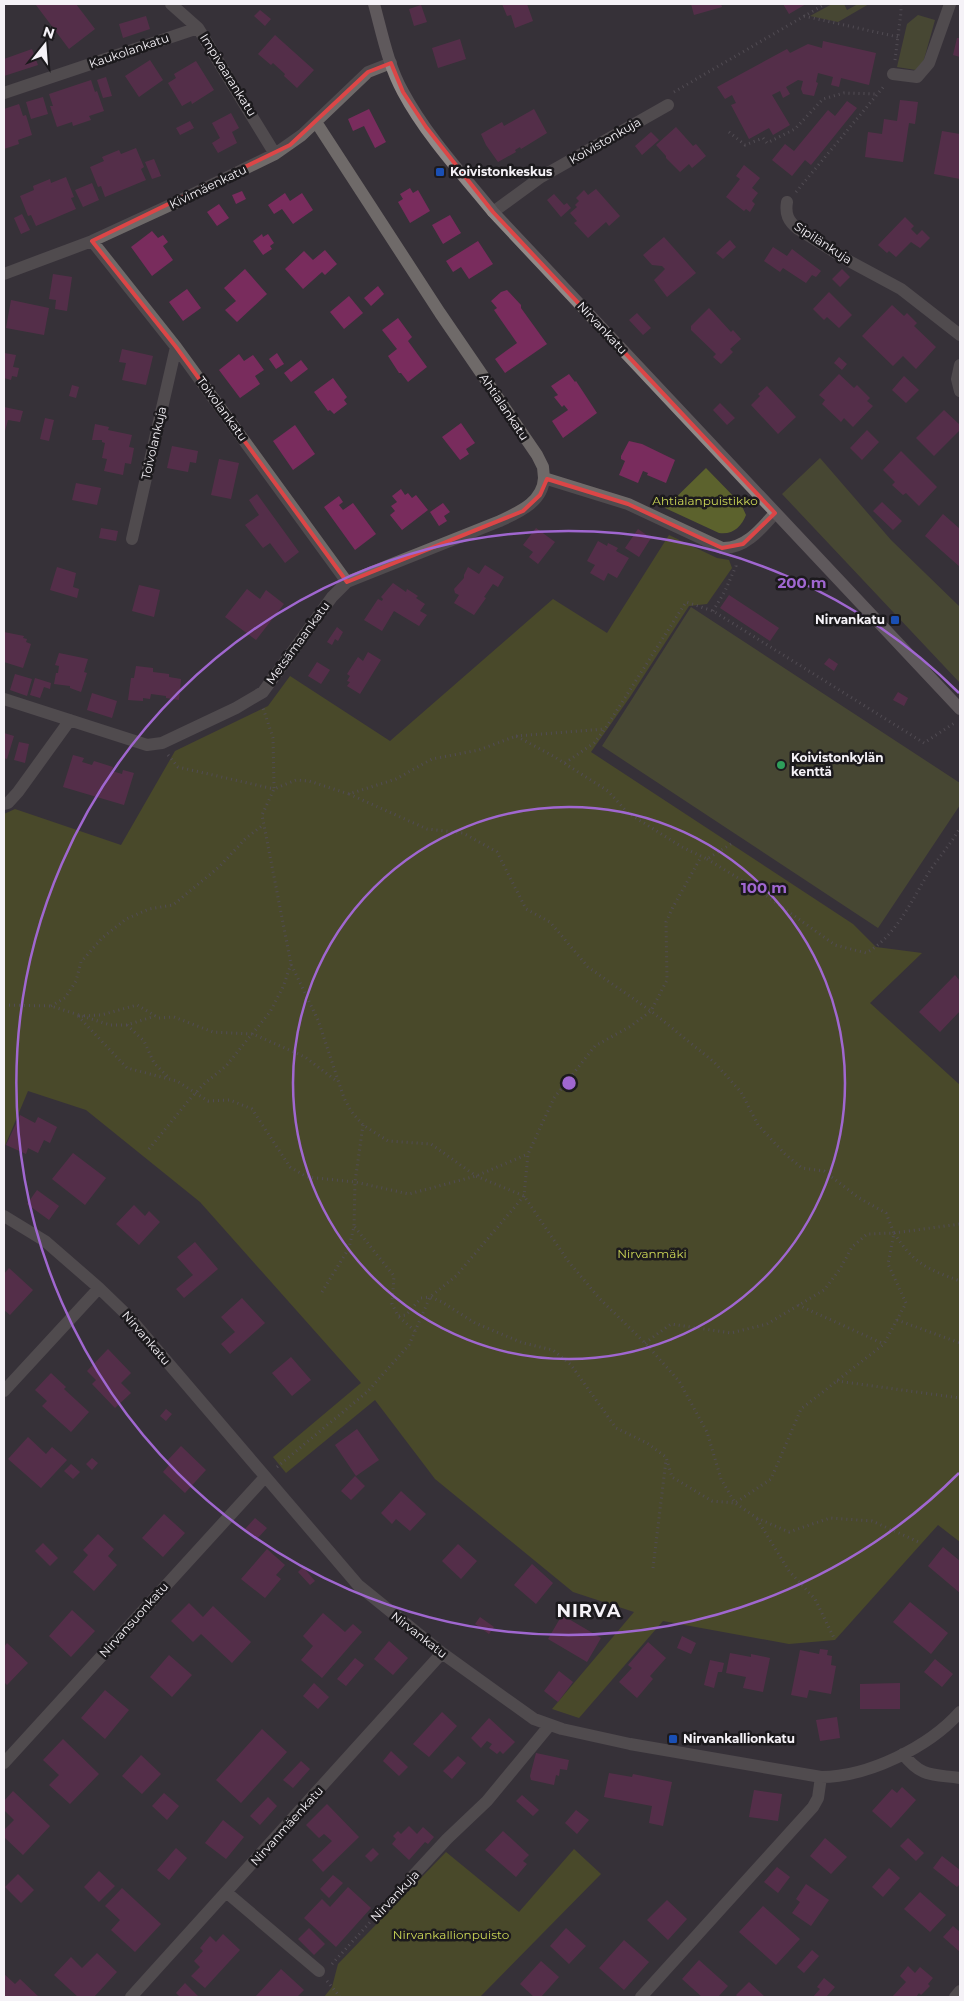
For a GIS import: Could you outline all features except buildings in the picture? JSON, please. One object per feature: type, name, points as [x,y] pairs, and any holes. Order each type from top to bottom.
[{"type":"street","name":"Impivaarankatu","points":[[171,4],[198,28],[275,154]]},
{"type":"street","name":"Nirvankatu","points":[[374,4],[391,63],[402,92],[426,127],[493,212],[960,709]]},
{"type":"street","points":[[893,74],[917,78],[929,63],[950,4]]},
{"type":"street","name":"Kaukolankatu","points":[[4,93],[198,28]]},
{"type":"street","name":"Kivimäenkatu","points":[[4,274],[92,241],[275,154],[290,145],[368,72],[391,63]]},
{"type":"street","name":"Koivistonkuja","points":[[493,212],[541,177],[668,104]]},
{"type":"street","name":"Ahtialankatu","points":[[316,122],[440,314],[537,455],[543,467],[544,478]]},
{"type":"street","name":"Sipilänkuja","points":[[787,202],[787,216],[790,222],[798,229],[900,290],[960,336]]},
{"type":"street","name":"Toivolankatu","points":[[92,241],[176,347],[347,582]]},
{"type":"street","name":"Toivolankuja","points":[[132,539],[176,347]]},
{"type":"street","points":[[960,364],[957,379],[960,391]]},
{"type":"street","points":[[544,478],[628,504],[722,548],[733,548],[744,544],[775,513]]},
{"type":"street","name":"Metsämaankatu","points":[[4,699],[147,745],[162,743],[236,708],[259,694],[270,683],[332,597],[347,582],[500,521],[522,510],[540,494],[544,485],[544,478]]},
{"type":"street","points":[[4,804],[18,792],[70,720]]},
{"type":"street","name":"Nirvankatu","points":[[4,1216],[45,1241],[128,1316],[358,1585],[442,1654],[534,1719],[549,1726],[630,1744],[821,1777],[850,1774],[903,1754],[936,1733],[960,1712]]},
{"type":"street","points":[[4,1391],[99,1288]]},
{"type":"street","name":"Nirvansuonkatu","points":[[4,1763],[264,1477]]},
{"type":"street","name":"Nirvanmäenkatu","points":[[132,1997],[442,1654]]},
{"type":"street","name":"Nirvankuja","points":[[411,1878],[447,1839],[487,1801],[549,1726]]},
{"type":"street","points":[[903,1754],[920,1771],[928,1774],[960,1778]]},
{"type":"street","points":[[641,1997],[813,1807],[818,1798],[821,1777]]},
{"type":"street","points":[[226,1892],[319,1971]]},
{"type":"street","points":[[955,1997],[960,1991]]},
{"type":"path","points":[[668,104],[668,97],[672,92],[825,4]]},
{"type":"path","points":[[787,202],[893,74],[901,12],[900,4]]},
{"type":"path","points":[[803,16],[898,37]]},
{"type":"path","points":[[729,132],[745,145],[763,138],[767,143],[795,129],[823,99],[844,93],[877,94]]},
{"type":"path","points":[[714,611],[736,566],[733,548]]},
{"type":"path","points":[[565,764],[594,743],[605,729],[686,602],[714,611],[924,743],[954,724],[960,718]]},
{"type":"path","points":[[259,694],[273,738],[274,789],[262,815],[263,825],[291,964],[318,1020],[344,1098],[364,1125],[388,1141],[431,1144],[476,1176],[524,1196],[568,1261],[600,1299],[679,1381],[707,1432],[721,1479],[735,1503],[756,1518],[789,1532],[830,1518],[872,1521],[921,1543]]},
{"type":"path","points":[[349,794],[396,779],[432,759],[479,750],[516,736],[605,729]]},
{"type":"path","points":[[516,736],[565,764],[608,792],[628,813],[682,847],[700,857],[708,859],[761,892],[835,945],[866,953],[876,947],[897,922],[960,828]]},
{"type":"path","points":[[178,767],[274,789],[296,780],[309,781],[349,794],[427,830],[463,833],[498,852],[526,909],[550,922],[588,967],[651,1011],[714,1062],[741,1092],[758,1125],[785,1154],[802,1168],[824,1172],[859,1198],[886,1213],[894,1233],[906,1252],[928,1270],[960,1281]]},
{"type":"path","points":[[50,1006],[65,998],[76,981],[81,962],[102,938],[126,919],[149,909],[174,905],[219,867],[246,838],[263,825]]},
{"type":"path","points":[[708,859],[732,844]]},
{"type":"path","points":[[264,1477],[367,1392],[409,1345],[430,1297],[456,1276],[524,1196],[528,1154],[554,1098],[595,1046],[631,1026],[651,1011],[667,980],[666,922],[672,907],[700,857]]},
{"type":"path","points":[[148,1149],[195,1093],[226,1066],[253,1034],[270,1012],[283,987],[291,964]]},
{"type":"path","points":[[4,1005],[50,1006],[110,1025],[127,1025],[155,1016]]},
{"type":"path","points":[[78,1016],[101,1015],[137,1005],[159,1018],[174,1017],[214,1032],[253,1034],[305,1056],[339,1083]]},
{"type":"path","points":[[78,1016],[127,1068],[177,1081],[208,1101],[230,1100],[252,1109],[290,1167],[307,1177],[355,1182],[409,1194],[476,1176],[528,1154]]},
{"type":"path","points":[[127,1025],[144,1041],[154,1063],[170,1079]]},
{"type":"path","points":[[322,1292],[349,1248],[354,1226],[355,1182],[364,1125]]},
{"type":"path","points":[[645,1344],[671,1324],[731,1333],[767,1324],[824,1290],[840,1269],[852,1247],[867,1234],[894,1233],[960,1224]]},
{"type":"path","points":[[354,1226],[394,1276],[392,1304],[398,1316],[415,1331]]},
{"type":"path","points":[[398,1316],[406,1315],[421,1298],[430,1297],[442,1302],[475,1323],[523,1343],[553,1350],[571,1365],[616,1428],[647,1444],[666,1457],[672,1477],[712,1501],[735,1503],[771,1479],[802,1409],[884,1344],[906,1303],[888,1264],[894,1233]]},
{"type":"path","points":[[798,1305],[884,1344]]},
{"type":"path","points":[[897,1320],[960,1343]]},
{"type":"path","points":[[836,1381],[960,1398]]},
{"type":"path","points":[[653,1568],[666,1457]]},
{"type":"path","points":[[756,1518],[790,1571],[815,1600],[835,1640]]},
{"type":"path","name":"Nirvankuja","points":[[319,1971],[331,1966],[411,1878]]},
{"type":"highlighted area","points":[[391,63],[403,92],[426,127],[493,212],[775,513],[743,544],[722,548],[628,504],[547,479],[540,495],[523,511],[347,582],[176,347],[92,241],[290,145],[368,72]]},
{"type":"green space","points":[[832,4],[844,4],[847,10],[858,4],[869,4],[838,22],[810,16]]},
{"type":"green space","points":[[918,15],[935,20],[923,63],[916,70],[897,67],[907,24]]},
{"type":"green space","points":[[820,458],[891,540],[960,607],[960,683],[782,494]]},
{"type":"green space","name":"Ahtialanpuistikko","points":[[706,468],[741,504],[746,515],[736,529],[728,533],[719,533],[665,508]]},
{"type":"green space","name":"Nirvanmäki","points":[[669,535],[717,558],[729,560],[732,568],[707,604],[689,606],[630,697],[591,752],[853,924],[876,947],[922,953],[870,1003],[960,1085],[960,1542],[938,1525],[835,1640],[789,1644],[663,1621],[579,1718],[552,1709],[634,1612],[573,1592],[435,1479],[375,1400],[286,1473],[273,1457],[361,1383],[200,1202],[86,1110],[28,1091],[4,1148],[4,814],[15,809],[121,845],[175,751],[268,706],[290,676],[390,741],[553,599],[607,633]]},
{"type":"green space","name":"Koivistonkylän kenttä","points":[[691,607],[960,783],[960,805],[878,928],[602,746]]},
{"type":"green space","name":"Nirvankallionpuisto","points":[[574,1849],[601,1874],[480,1997],[324,1997],[332,1987],[338,1964],[446,1852],[519,1912]]},
{"type":"place","name":"Koivistonkeskus","points":[[440,172]]},
{"type":"place","name":"Nirvankatu","points":[[895,620]]},
{"type":"place","name":"Koivistonkylän kenttä","points":[[781,765]]},
{"type":"place","name":"Nirvankallionkatu","points":[[673,1739]]},
{"type":"district","name":"NIRVA","points":[[589,1611]]}]
